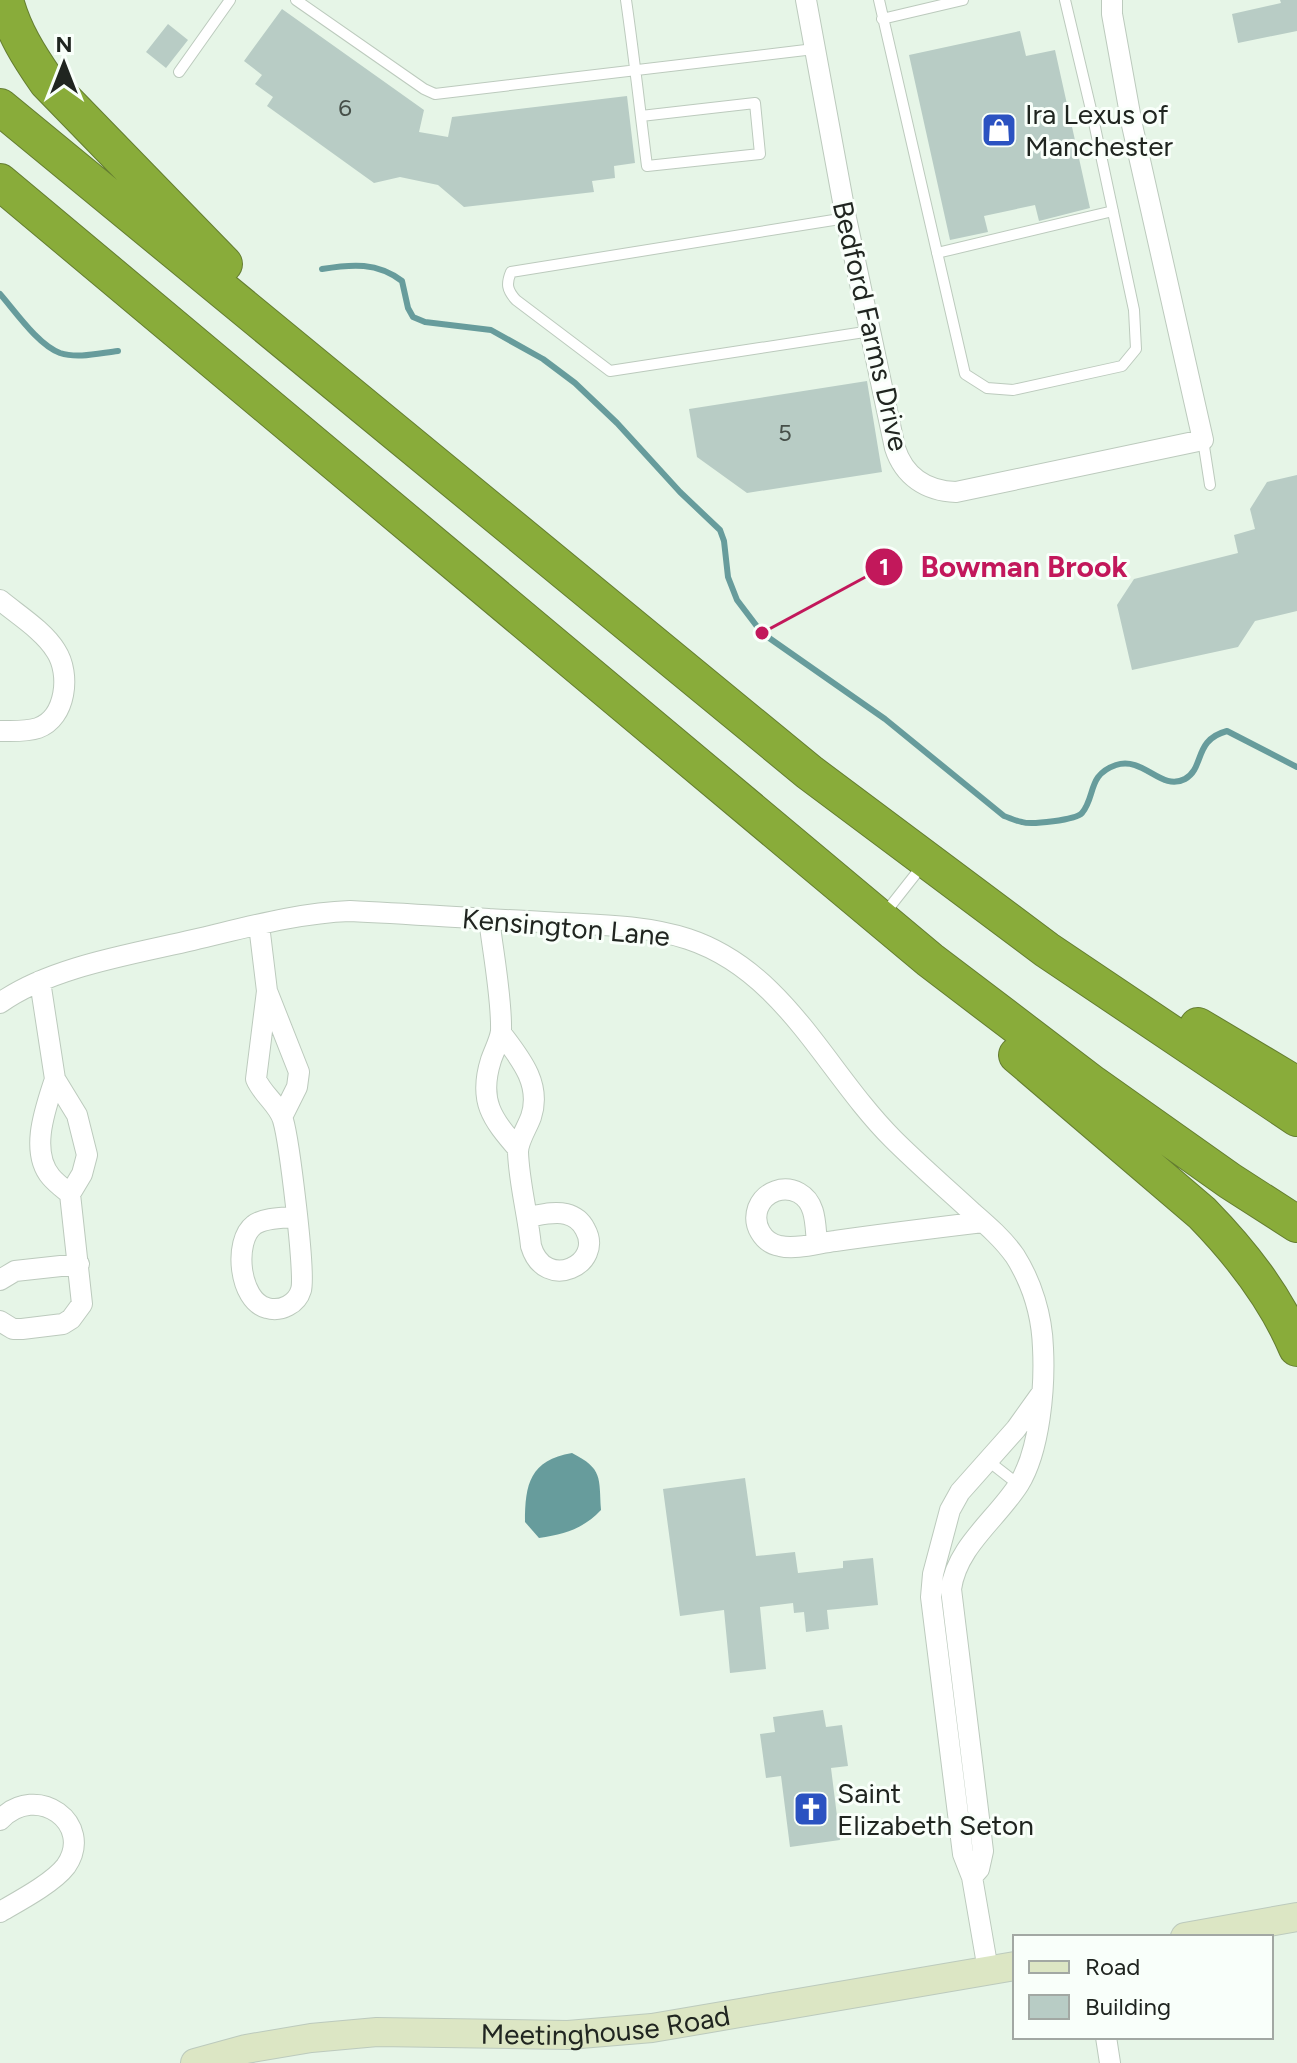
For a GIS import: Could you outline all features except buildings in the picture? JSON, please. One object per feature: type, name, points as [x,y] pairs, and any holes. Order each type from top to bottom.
[{"type":"highway","points":[[5,0],[26,51],[47,82],[339,383]]},
{"type":"highway","points":[[0,107],[809,772],[1124,1004],[1297,1118]]},
{"type":"highway","points":[[0,182],[930,960],[1093,1084],[1230,1181],[1297,1224]]},
{"type":"highway","points":[[809,772],[876,809],[1199,1027],[1297,1085]]},
{"type":"highway","points":[[930,960],[997,1037],[1191,1203],[1230,1242],[1259,1279],[1297,1348]]},
{"type":"street","name":"Bedford Farms Drive","points":[[806,0],[846,218],[899,461],[917,481],[941,492],[956,492],[1203,440]]},
{"type":"street","points":[[1112,0],[1132,125],[1203,440]]},
{"type":"street","points":[[0,600],[57,652],[64,680],[59,709],[50,720],[41,727],[26,731],[0,731]]},
{"type":"street","name":"Kensington Lane","points":[[0,1003],[40,981],[115,957],[312,913],[350,911],[619,927],[667,933],[702,945],[739,964],[777,996],[893,1139],[983,1222],[1015,1257],[1035,1301],[1043,1347],[1042,1393],[1030,1459],[1019,1485],[976,1537],[953,1578],[947,1650]]},
{"type":"street","points":[[489,919],[501,1033],[490,1064],[486,1096],[489,1111],[518,1149]]},
{"type":"street","points":[[259,925],[267,991],[256,1079],[282,1117],[296,1217],[302,1288],[292,1303],[275,1309],[265,1308],[256,1304],[245,1287],[243,1241],[252,1226],[260,1222],[296,1217]]},
{"type":"street","points":[[0,1321],[13,1329],[63,1324],[82,1304],[70,1194],[82,1174],[87,1155],[77,1115],[55,1079],[40,981]]},
{"type":"street","points":[[267,991],[299,1072],[297,1087],[282,1117]]},
{"type":"street","points":[[501,1033],[520,1059],[533,1089],[531,1118],[518,1149],[528,1217]]},
{"type":"street","points":[[55,1079],[43,1119],[42,1160],[51,1178],[70,1194]]},
{"type":"street","points":[[817,1243],[983,1222]]},
{"type":"street","points":[[0,1280],[15,1271],[79,1264]]},
{"type":"street","name":"Kensington Lane","points":[[1001,1968],[972,1877],[982,1859],[972,1844],[947,1650],[931,1597],[938,1552],[950,1510],[960,1492],[1016,1429],[1042,1393]]},
{"type":"street","points":[[0,1820],[20,1805],[43,1804],[57,1811],[67,1823],[73,1846],[69,1861],[59,1874],[0,1912]]},
{"type":"street","points":[[1196,1935],[1297,1917]]},
{"type":"street","name":"Meetinghouse Road","points":[[195,2063],[246,2049],[364,2033],[568,2035],[652,2028],[1001,1968]]},
{"type":"street","points":[[1106,2039],[1110,2063]]},
{"type":"lane","points":[[179,72],[230,0]]},
{"type":"lane","points":[[296,0],[435,94],[814,49]]},
{"type":"lane","points":[[626,0],[647,166],[760,154],[755,103],[641,116]]},
{"type":"lane","points":[[879,0],[965,374],[987,388],[1013,390],[1122,366],[1136,349],[1134,310],[1065,0]]},
{"type":"lane","points":[[882,19],[963,0]]},
{"type":"lane","points":[[937,253],[1113,211]]},
{"type":"lane","points":[[846,218],[511,272],[508,291],[610,371],[871,331]]},
{"type":"lane","points":[[1203,440],[1210,485]]},
{"type":"lane","points":[[881,918],[926,861]]},
{"type":"lane","points":[[987,1460],[1019,1485]]},
{"type":"water","points":[[572,1453],[594,1469],[600,1489],[601,1510],[573,1530],[539,1538],[525,1522],[529,1485],[547,1461]]},
{"type":"waterway","points":[[322,269],[354,266],[383,270],[402,281],[413,317],[425,322],[491,330],[543,359],[575,383],[720,530],[728,577],[737,600],[762,633],[885,719],[1004,816],[1034,823],[1078,816],[1086,806],[1100,774],[1116,765],[1135,765],[1168,781],[1185,779],[1195,768],[1209,741],[1227,731],[1297,767]]},
{"type":"waterway","points":[[0,294],[35,335],[60,353],[82,356],[118,351]]},
{"type":"place","name":"Ira Lexus of Manchester","points":[[999,130]]},
{"type":"place","name":"Bowman Brook","points":[[762,633]]},
{"type":"place","name":"Saint Elizabeth Seton","points":[[811,1809]]}]
